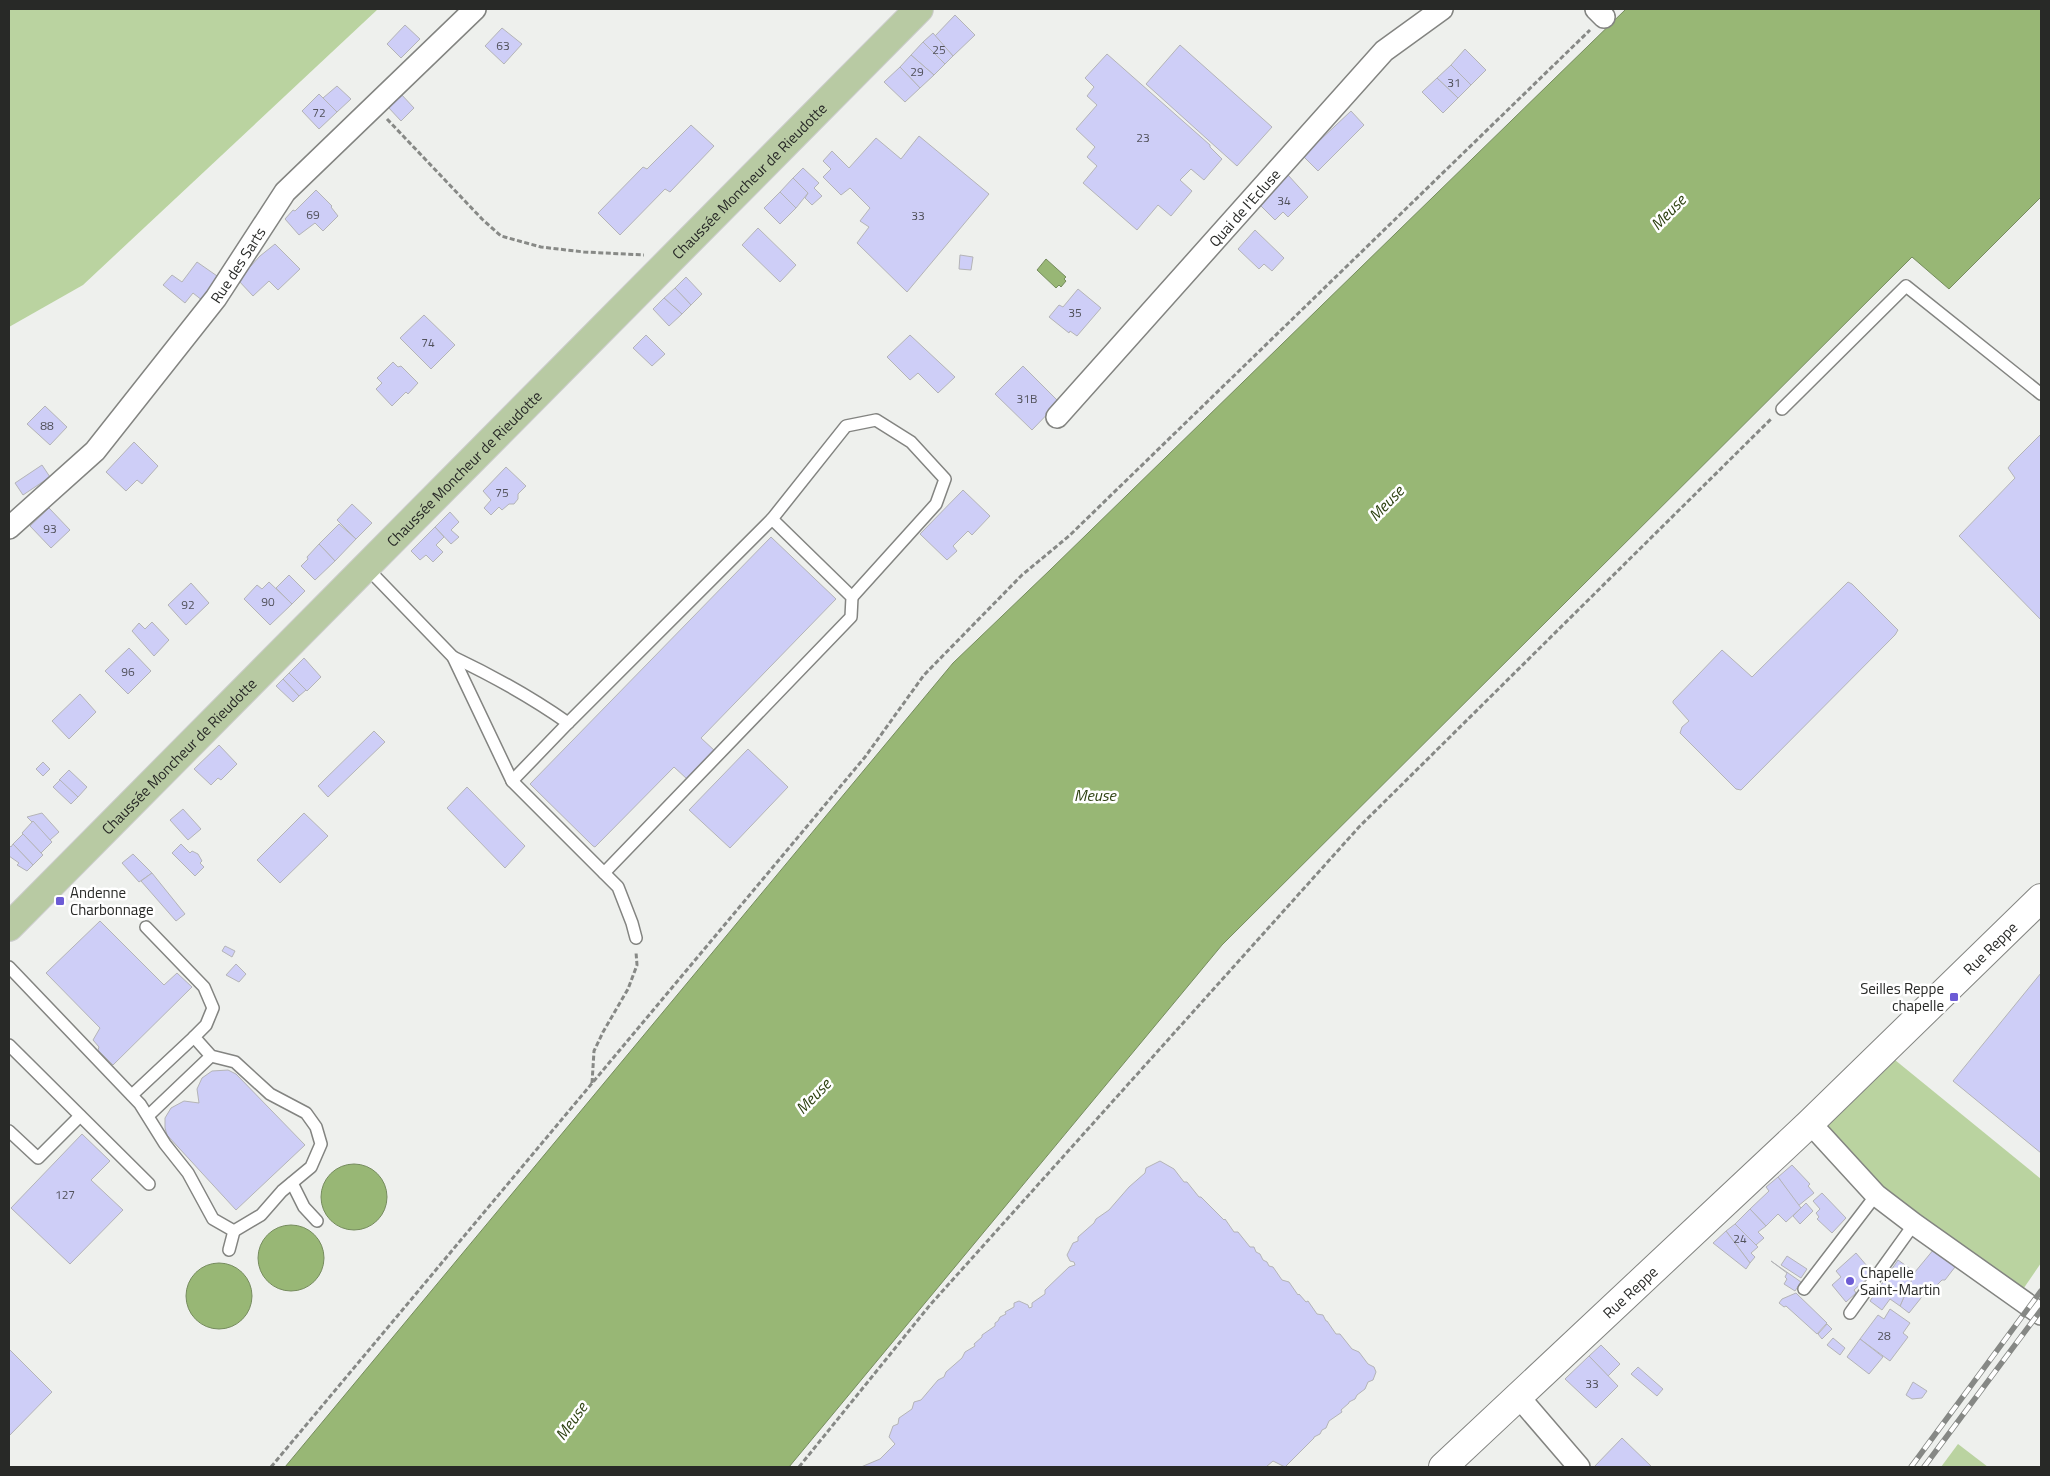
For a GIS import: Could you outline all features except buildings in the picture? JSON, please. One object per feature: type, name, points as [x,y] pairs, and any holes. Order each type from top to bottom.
[{"type":"main road","name":"Chaussée Moncheur de Rieudotte","points":[[9,927],[367,568],[919,9]]},
{"type":"main road","name":"Rue Reppe","points":[[1443,1467],[1810,1123],[2041,898]]},
{"type":"street","name":"Rue des Sarts","points":[[9,528],[95,450],[216,298],[285,192],[475,9]]},
{"type":"street","name":"Quai de l'Ecluse","points":[[1057,417],[1384,51],[1442,9]]},
{"type":"street","points":[[1810,1123],[1876,1195],[2041,1314]]},
{"type":"street","points":[[1518,1396],[1579,1467]]},
{"type":"lane","points":[[1782,409],[1906,286],[2041,394]]},
{"type":"lane","points":[[512,782],[568,723],[772,519],[846,426],[876,420],[911,442],[944,479],[936,504],[852,597],[851,617],[604,873]]},
{"type":"lane","points":[[772,519],[852,597]]},
{"type":"lane","points":[[367,568],[453,657],[512,782],[618,887],[636,938]]},
{"type":"lane","points":[[453,657],[502,681],[542,704],[568,723]]},
{"type":"lane","points":[[132,1095],[206,1025],[213,1008],[204,987],[146,927]]},
{"type":"lane","points":[[9,967],[132,1095],[148,1116],[165,1144],[188,1173],[213,1219],[234,1231]]},
{"type":"lane","points":[[194,1037],[211,1056],[235,1062],[270,1094],[306,1113],[316,1127],[321,1144],[311,1167],[292,1183],[261,1215],[234,1231],[229,1250]]},
{"type":"lane","points":[[9,1045],[149,1184]]},
{"type":"lane","points":[[148,1116],[211,1056]]},
{"type":"lane","points":[[9,1131],[38,1158],[80,1116]]},
{"type":"lane","points":[[292,1183],[304,1207],[317,1221]]},
{"type":"lane","points":[[1804,1289],[1876,1195]]},
{"type":"lane","points":[[1850,1313],[1914,1224]]},
{"type":"path","points":[[271,1467],[864,757],[924,675],[1022,575],[1069,536],[1600,13]]},
{"type":"path","points":[[374,106],[482,219],[501,236],[541,247],[584,252],[675,256]]},
{"type":"path","points":[[799,1467],[930,1305],[1359,827],[1782,409]]},
{"type":"path","points":[[592,1084],[594,1051],[628,989],[637,965],[636,938]]},
{"type":"shaded area","points":[[9,9],[378,9],[83,285],[9,327]]},
{"type":"shaded area","points":[[1895,1060],[2041,1179],[2041,1263],[2017,1298],[1914,1224],[1818,1132]]},
{"type":"shaded area","points":[[1958,1444],[1988,1467],[1941,1467]]},
{"type":"water","name":"Meuse","points":[[1626,9],[2041,9],[2041,197],[1949,289],[1912,257],[1222,945],[789,1467],[285,1467],[953,663]]},
{"type":"water","points":[[1046,259],[1066,277],[1064,279],[1066,281],[1061,287],[1059,285],[1056,288],[1037,270]]},
{"type":"water","points":[[354,1164],[367,1167],[377,1174],[384,1184],[387,1197],[384,1210],[377,1220],[367,1227],[354,1230],[341,1227],[331,1220],[324,1210],[321,1197],[324,1184],[331,1174],[341,1167]]},
{"type":"water","points":[[291,1225],[304,1228],[314,1235],[321,1245],[324,1258],[321,1271],[314,1281],[304,1288],[291,1291],[278,1288],[268,1281],[261,1271],[258,1258],[261,1245],[268,1235],[278,1228]]},
{"type":"water","points":[[219,1263],[232,1266],[242,1273],[249,1283],[252,1296],[249,1309],[242,1319],[232,1326],[219,1329],[206,1326],[196,1319],[189,1309],[186,1296],[189,1283],[196,1273],[206,1266]]},
{"type":"railway","points":[[1911,1467],[2041,1291]]},
{"type":"railway","points":[[1924,1467],[2041,1310]]},
{"type":"place","name":"Andenne Charbonnage","points":[[60,901]]},
{"type":"place","name":"Seilles Reppe chapelle","points":[[1954,997]]},
{"type":"place","name":"Chapelle Saint-Martin","points":[[1850,1281]]}]
